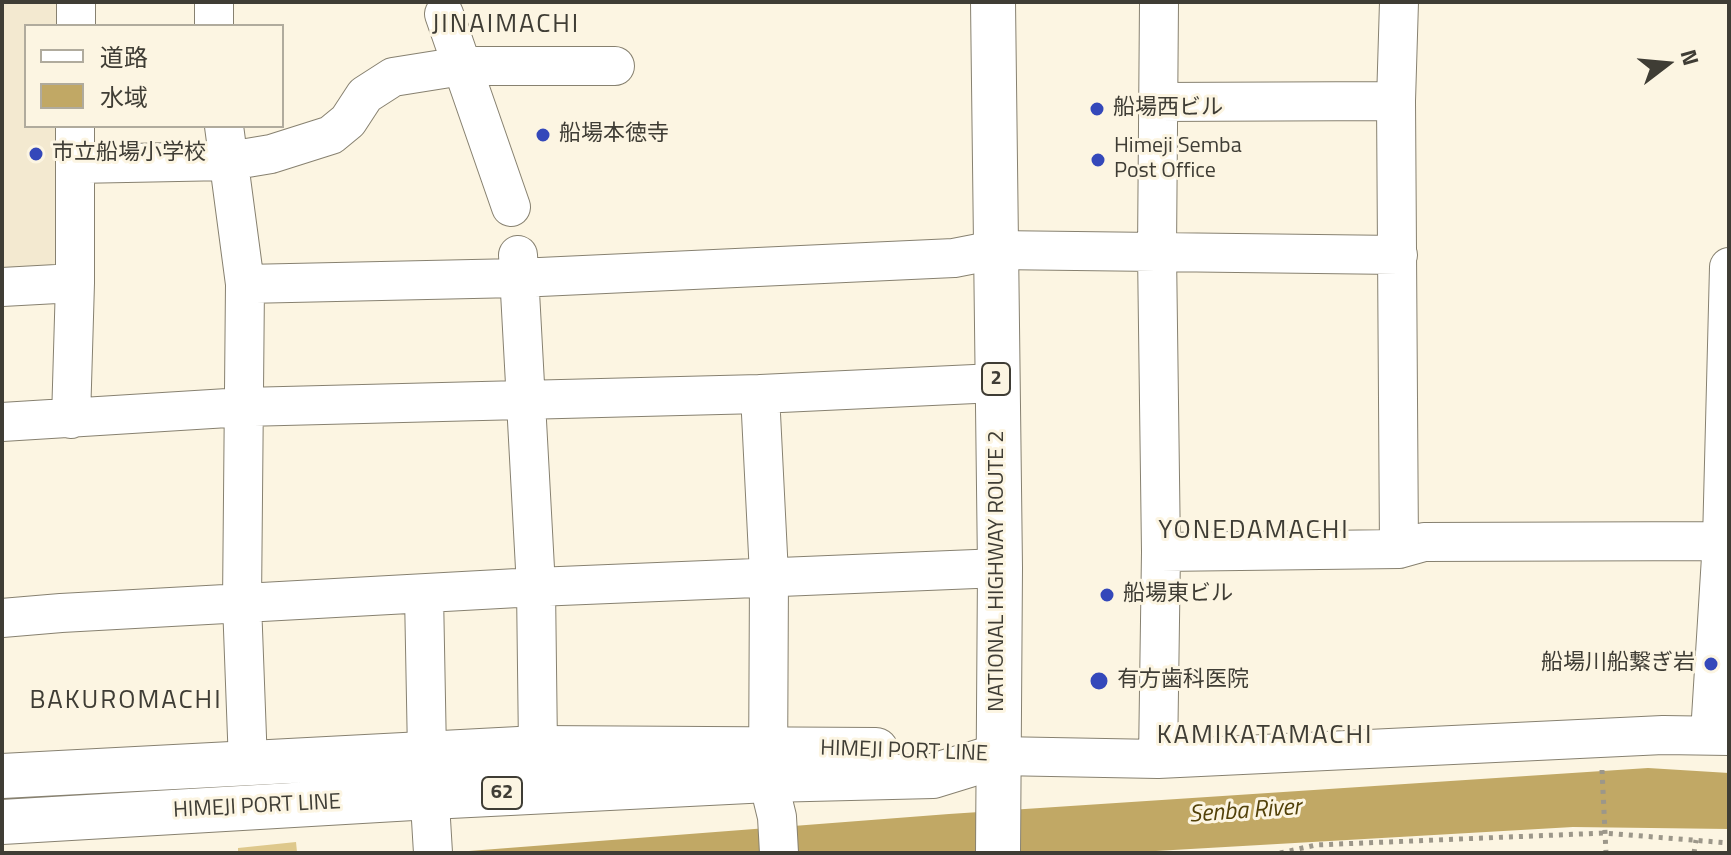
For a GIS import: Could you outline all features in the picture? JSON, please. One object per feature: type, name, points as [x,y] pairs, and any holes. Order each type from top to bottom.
[{"type":"main road","name":"NATIONAL HIGHWAY ROUTE 2","points":[[993,2],[1000,568],[998,853]]},
{"type":"main road","name":"HIMEJI PORT LINE","points":[[2,776],[538,748],[773,799]]},
{"type":"main road","name":"HIMEJI PORT LINE","points":[[2,822],[430,797],[773,799],[933,776],[998,756]]},
{"type":"street","points":[[76,2],[76,24]]},
{"type":"street","points":[[214,2],[214,24]]},
{"type":"street","points":[[1158,759],[1161,552],[1157,252],[1159,2]]},
{"type":"street","points":[[1399,2],[1396,101],[1399,549]]},
{"type":"street","points":[[444,14],[462,66],[499,121],[511,207]]},
{"type":"street","points":[[75,164],[227,144],[271,154],[331,135],[348,121],[365,95],[393,77],[462,66],[615,66]]},
{"type":"street","points":[[1158,102],[1396,101]]},
{"type":"street","points":[[71,419],[75,128]]},
{"type":"street","points":[[227,144],[245,284],[242,603],[248,764]]},
{"type":"street","points":[[245,284],[518,265],[954,258],[995,250],[1398,255]]},
{"type":"street","points":[[518,265],[536,587],[538,748]]},
{"type":"street","points":[[998,756],[1158,759],[1629,736],[1719,735],[1729,267]]},
{"type":"street","points":[[2,287],[75,283]]},
{"type":"street","points":[[2,422],[244,407],[760,394],[996,383]]},
{"type":"street","points":[[760,394],[769,575],[773,799]]},
{"type":"street","points":[[1161,552],[1399,549],[1424,542],[1725,541]]},
{"type":"street","points":[[2,618],[769,575],[1000,568]]},
{"type":"street","points":[[424,594],[427,753],[433,849]]},
{"type":"path","points":[[1602,760],[1606,853]]},
{"type":"path","points":[[1280,853],[1316,845],[1604,832],[1729,843]]},
{"type":"path","points":[[1694,853],[1696,840]]},
{"type":"shaded area","name":"市立船場小学校","points":[[2,2],[71,2],[71,24],[24,24],[24,128],[70,128],[68,275],[2,279]]},
{"type":"shaded area","points":[[296,842],[297,852],[238,853],[238,848]]},
{"type":"water","name":"Senba River","points":[[1648,768],[1729,773],[1729,829],[1573,827],[1121,853],[443,853],[949,814]]},
{"type":"place","name":"船場西ビル","points":[[1097,109]]},
{"type":"place","name":"船場本徳寺","points":[[543,135]]},
{"type":"place","name":"市立船場小学校","points":[[36,154]]},
{"type":"place","name":"Himeji Semba Post Office","points":[[1098,160]]},
{"type":"place","name":"船場東ビル","points":[[1107,595]]},
{"type":"place","name":"船場川船繋ぎ岩","points":[[1711,664]]},
{"type":"place","name":"有方歯科医院","points":[[1099,681]]},
{"type":"district","name":"JINAIMACHI","points":[[506,26]]},
{"type":"district","name":"YONEDAMACHI","points":[[1254,532]]},
{"type":"district","name":"BAKUROMACHI","points":[[126,702]]},
{"type":"district","name":"KAMIKATAMACHI","points":[[1265,737]]}]
